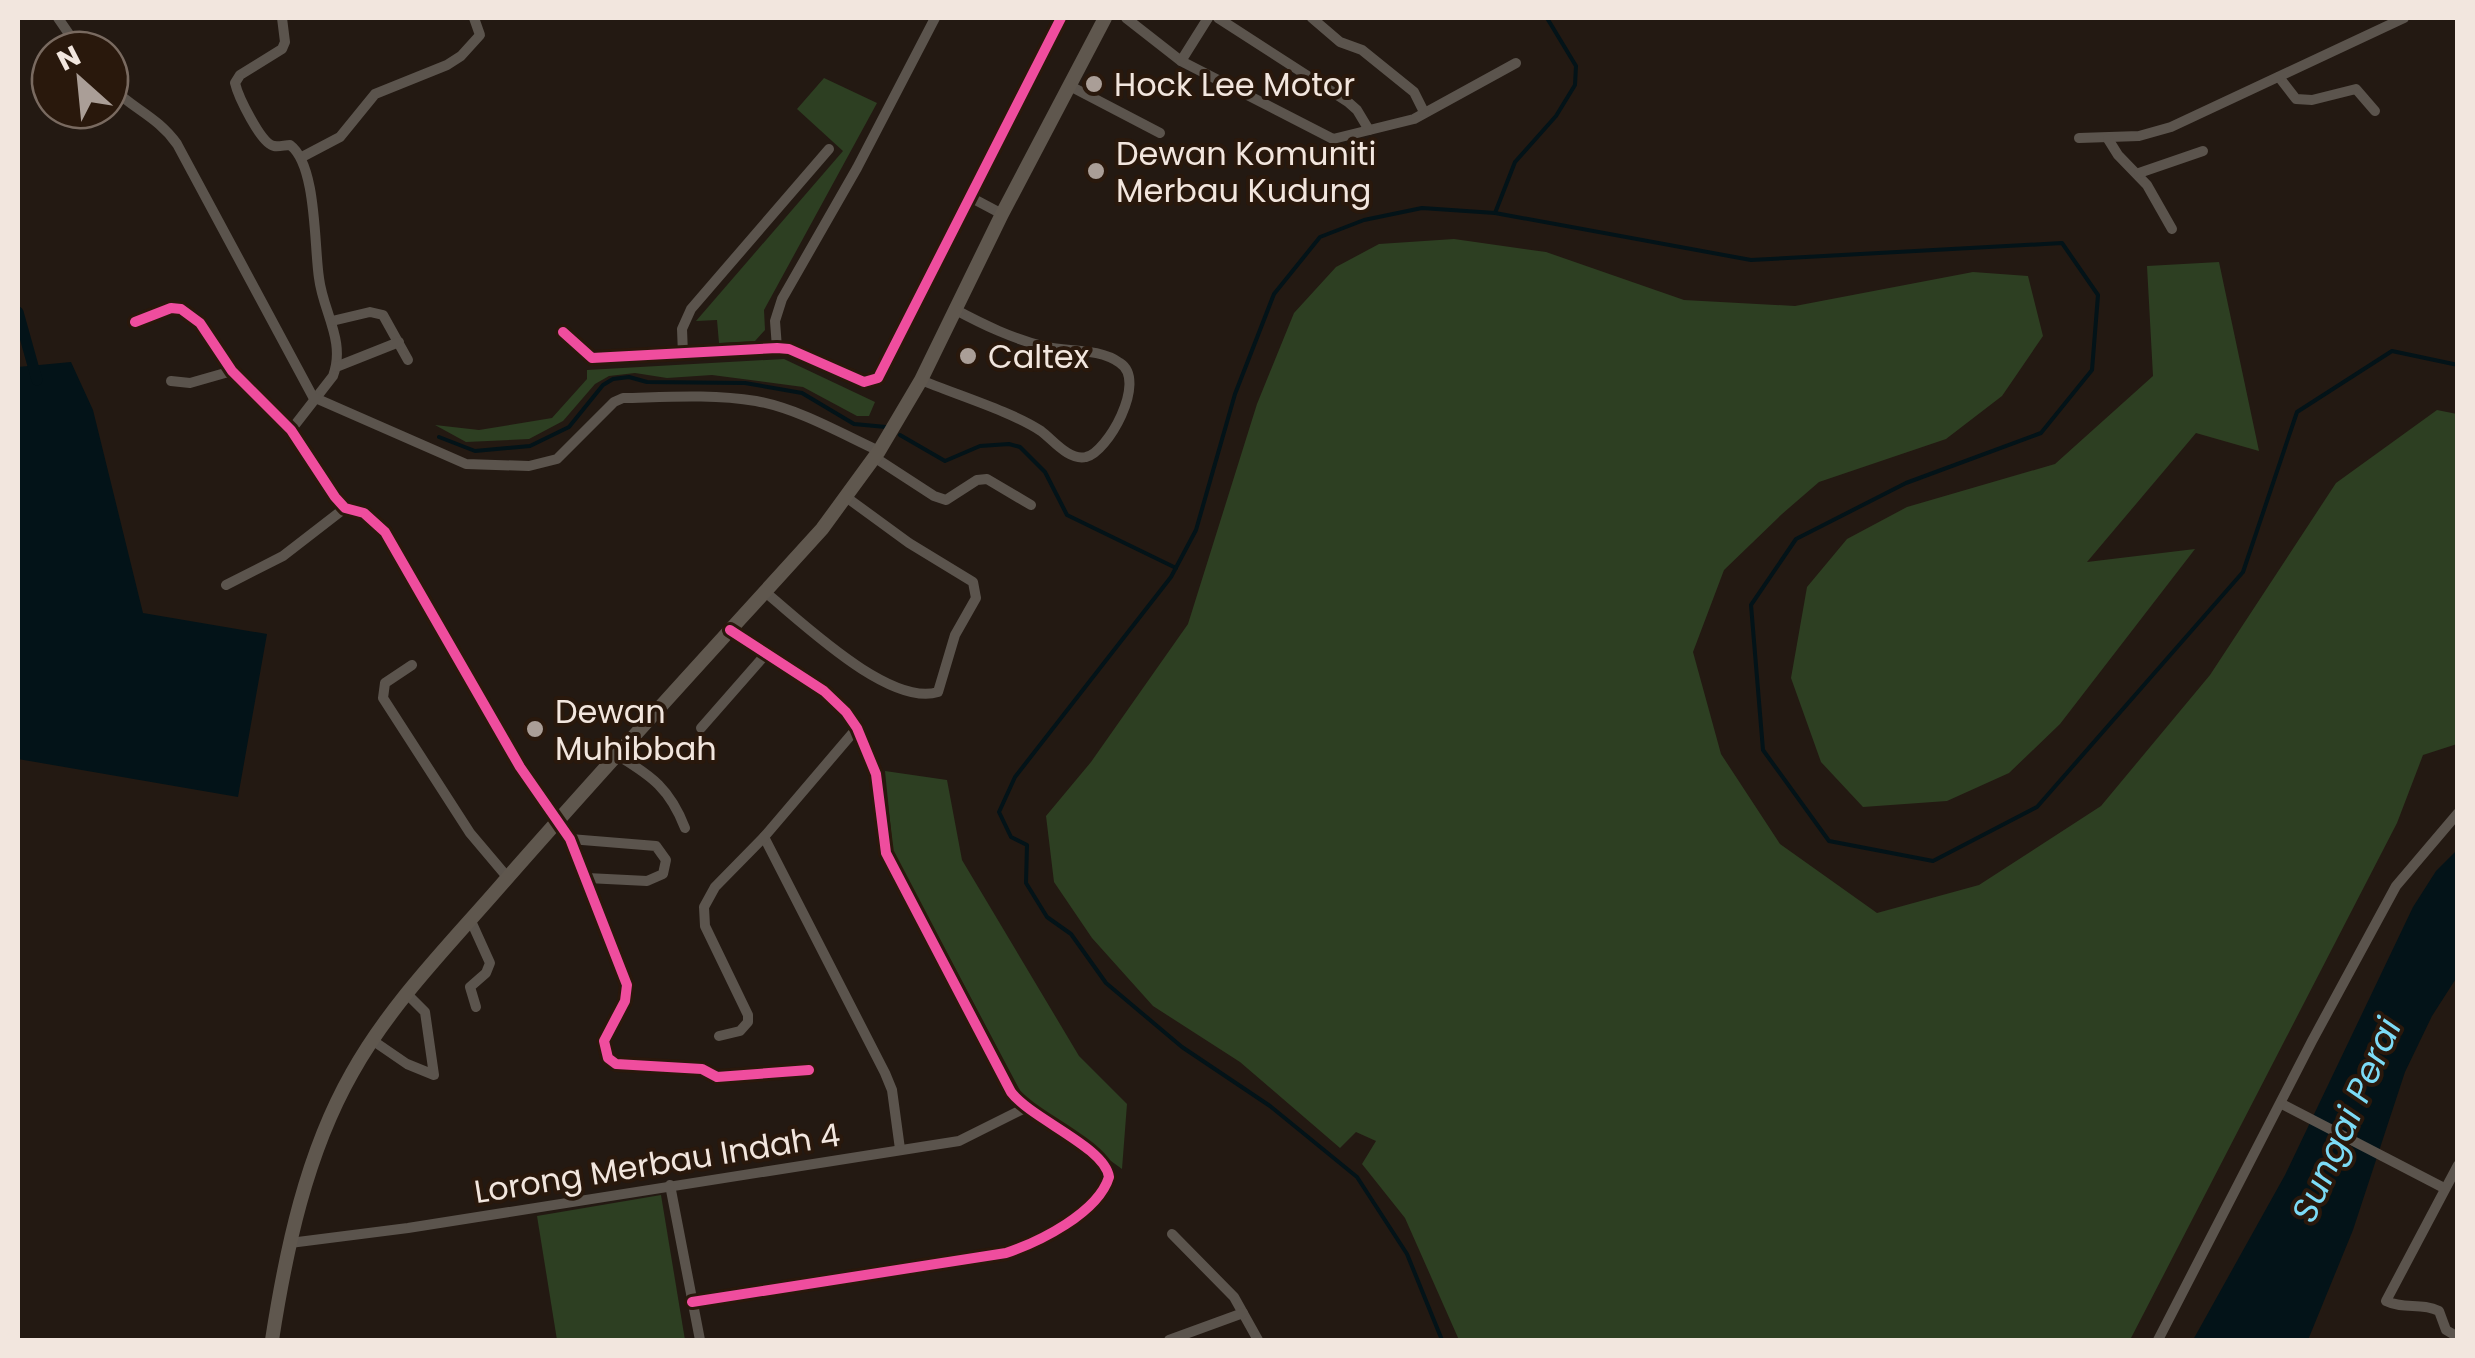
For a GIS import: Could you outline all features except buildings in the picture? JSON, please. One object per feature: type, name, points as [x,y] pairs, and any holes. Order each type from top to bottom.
[{"type":"main road","points":[[272,1340],[290,1243],[308,1182],[334,1107],[372,1040],[556,822],[846,498],[921,380],[1002,214],[1105,18]]},
{"type":"street","points":[[61,21],[75,18]]},
{"type":"street","points":[[282,18],[282,49],[240,76],[236,87],[246,111],[267,142],[274,146],[290,145],[302,157],[319,280],[332,321],[336,367],[291,430]]},
{"type":"street","points":[[302,157],[340,137],[375,94],[462,56],[480,35],[474,18]]},
{"type":"street","points":[[777,348],[775,321],[782,299],[936,18]]},
{"type":"street","points":[[563,332],[592,358],[777,348],[790,349],[864,382],[878,378],[1061,18]]},
{"type":"street","points":[[1126,18],[1181,60],[1325,137],[1339,140],[1414,120],[1516,63]]},
{"type":"street","points":[[1181,60],[1208,18]]},
{"type":"street","points":[[1218,18],[1348,102],[1369,130]]},
{"type":"street","points":[[1312,18],[1340,42],[1362,50],[1414,92],[1424,112]]},
{"type":"street","points":[[2079,138],[2140,136],[2171,127],[2404,18]]},
{"type":"street","points":[[2279,77],[2296,99],[2312,100],[2356,88],[2375,111]]},
{"type":"street","points":[[1070,86],[1160,133]]},
{"type":"street","points":[[130,105],[163,124],[177,144],[313,397],[466,464],[490,466],[548,463],[623,398],[706,396],[759,402],[804,417],[876,454],[934,496],[946,500],[977,480],[987,479],[1031,505]]},
{"type":"street","points":[[2108,139],[2118,155],[2139,173],[2172,229]]},
{"type":"street","points":[[683,354],[682,329],[691,309],[829,149]]},
{"type":"street","points":[[2139,173],[2203,151]]},
{"type":"street","points":[[970,197],[1002,214]]},
{"type":"street","points":[[135,322],[162,310],[181,309],[200,323],[232,371],[291,430],[326,485],[346,508],[378,522],[520,767],[570,839],[587,878],[627,985],[625,1002],[604,1040],[608,1058],[616,1064],[702,1068],[717,1078],[809,1070]]},
{"type":"street","points":[[921,380],[1035,428],[1082,458],[1102,445],[1132,392],[1130,372],[1104,355],[1049,348],[1004,335],[954,309]]},
{"type":"street","points":[[332,321],[377,312],[388,319],[408,360]]},
{"type":"street","points":[[336,367],[399,342]]},
{"type":"street","points":[[171,382],[182,385],[232,371]]},
{"type":"street","points":[[765,592],[838,652],[891,686],[928,695],[938,692],[955,634],[976,598],[973,582],[846,498]]},
{"type":"street","points":[[226,585],[283,556],[346,508]]},
{"type":"street","points":[[692,1302],[1016,1250],[1064,1226],[1097,1197],[1106,1185],[1108,1170],[1101,1160],[1025,1108],[1011,1092],[886,853],[874,764],[846,712],[824,691],[730,630]]},
{"type":"street","points":[[701,728],[765,655]]},
{"type":"street","points":[[412,665],[385,682],[383,698],[470,833],[508,878]]},
{"type":"street","points":[[719,1036],[740,1031],[748,1022],[705,926],[704,907],[715,888],[857,728]]},
{"type":"street","points":[[617,755],[661,784],[686,828]]},
{"type":"street","points":[[2158,1340],[2396,886],[2458,813]]},
{"type":"street","points":[[764,837],[885,1073],[892,1090],[900,1149]]},
{"type":"street","points":[[570,839],[656,846],[666,860],[663,874],[647,881],[587,878]]},
{"type":"street","points":[[470,921],[490,963],[470,987],[476,1006]]},
{"type":"street","points":[[372,1040],[407,1064],[434,1075],[425,1012],[407,994]]},
{"type":"street","points":[[2282,1104],[2444,1188]]},
{"type":"street","name":"Lorong Merbau Indah 4","points":[[290,1243],[408,1228],[959,1140],[1025,1108]]},
{"type":"street","points":[[2458,1165],[2386,1301],[2399,1308],[2428,1306],[2439,1311],[2446,1330],[2458,1337]]},
{"type":"street","points":[[670,1186],[700,1340]]},
{"type":"street","points":[[1172,1234],[1234,1296],[1258,1340]]},
{"type":"street","points":[[1169,1340],[1243,1313]]},
{"type":"street","points":[[2446,1330],[2458,1323]]},
{"type":"green space","points":[[824,78],[877,103],[764,310],[765,330],[755,341],[719,343],[717,320],[696,321],[843,151],[797,109]]},
{"type":"green space","points":[[1454,239],[1546,252],[1684,300],[1795,306],[1973,272],[2028,276],[2043,336],[2002,396],[1946,439],[1819,482],[1724,570],[1693,652],[1721,754],[1780,844],[1877,913],[1979,885],[2101,806],[2210,675],[2336,483],[2437,410],[2457,414],[2457,744],[2423,755],[2397,823],[2130,1340],[1459,1340],[1405,1218],[1362,1164],[1376,1141],[1356,1132],[1340,1148],[1240,1062],[1153,1006],[1092,938],[1054,882],[1046,816],[1091,762],[1188,624],[1257,404],[1294,313],[1336,267],[1379,244]]},
{"type":"green space","points":[[2219,262],[2259,451],[2196,433],[2087,562],[2195,549],[2060,724],[2009,773],[1947,801],[1863,807],[1821,762],[1791,678],[1807,587],[1847,539],[1907,507],[2055,464],[2153,376],[2147,266]]},
{"type":"green space","points":[[784,359],[875,402],[869,416],[857,416],[803,387],[712,375],[667,378],[635,373],[609,376],[595,384],[563,421],[529,439],[466,442],[435,425],[479,430],[552,418],[587,379],[587,370]]},
{"type":"green space","points":[[885,771],[947,780],[962,860],[1079,1056],[1127,1104],[1122,1169],[1024,1098],[893,851]]},
{"type":"green space","points":[[661,1195],[685,1340],[557,1340],[537,1216]]},
{"type":"water","points":[[71,362],[93,410],[143,613],[267,634],[238,797],[18,759],[18,367]]},
{"type":"water","name":"Sungai Perai","points":[[2457,850],[2457,977],[2432,1016],[2405,1072],[2353,1230],[2308,1340],[2193,1340],[2285,1175],[2413,907],[2436,871]]},
{"type":"waterway","points":[[1495,213],[1515,162],[1556,116],[1575,85],[1576,66],[1547,18]]},
{"type":"waterway","points":[[1442,1340],[1407,1254],[1357,1177],[1270,1106],[1182,1047],[1106,983],[1071,934],[1047,917],[1026,883],[1027,845],[1011,837],[999,812],[1015,777],[1171,577],[1196,530],[1235,394],[1274,294],[1320,237],[1364,220],[1422,208],[1495,213],[1751,260],[2062,243],[2098,295],[2092,370],[2041,433],[1906,483],[1796,539],[1751,605],[1763,750],[1829,841],[1933,861],[2037,807],[2243,572],[2297,412],[2392,351],[2458,365]]},
{"type":"waterway","points":[[18,312],[37,380]]},
{"type":"waterway","points":[[439,437],[475,451],[530,446],[569,427],[603,385],[629,377],[647,382],[745,383],[802,393],[854,424],[886,427]]},
{"type":"waterway","points":[[900,435],[945,461],[980,446],[1020,447],[1045,472],[1067,515],[1176,568]]},
{"type":"cycle path","points":[[563,332],[592,358],[777,348],[789,349],[864,382],[878,378],[1061,18]]},
{"type":"cycle path","points":[[135,322],[171,308],[181,309],[200,323],[232,371],[291,430],[335,497],[345,508],[364,513],[385,532],[520,767],[570,839],[627,985],[625,1001],[604,1041],[608,1058],[616,1064],[702,1069],[717,1077],[809,1070]]},
{"type":"cycle path","points":[[692,1302],[1006,1253],[1050,1234],[1080,1214],[1093,1203],[1109,1177],[1095,1155],[1011,1092],[886,853],[876,774],[846,712],[824,691],[730,630]]},
{"type":"place","name":"Hock Lee Motor","points":[[1094,84]]},
{"type":"place","name":"Dewan Komuniti Merbau Kudung","points":[[1096,171]]},
{"type":"place","name":"Caltex","points":[[968,356]]},
{"type":"place","name":"Dewan Muhibbah","points":[[535,729]]}]
